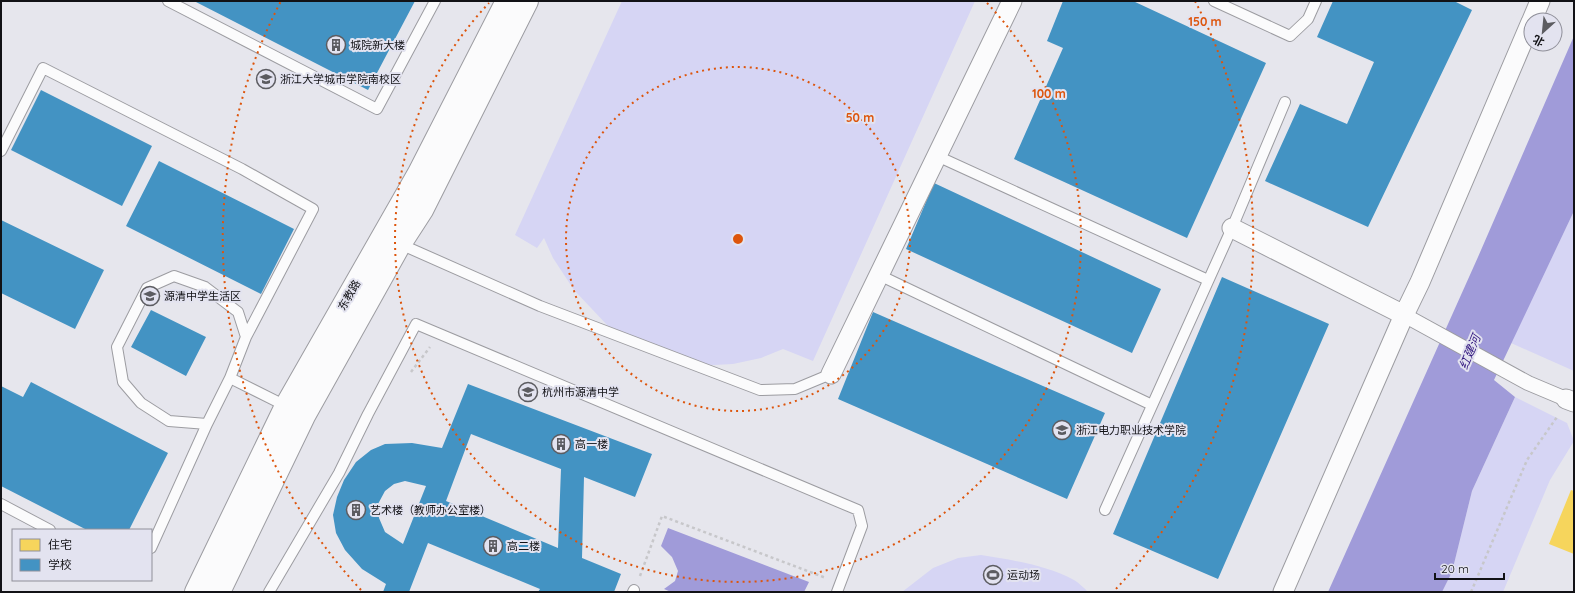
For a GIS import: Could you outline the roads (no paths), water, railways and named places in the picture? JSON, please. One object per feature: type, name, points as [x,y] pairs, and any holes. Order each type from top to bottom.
[{"type":"street","name":"东教路","points":[[196,592],[295,411],[507,1]]},
{"type":"street","name":"东教路","points":[[219,592],[295,411],[422,210],[527,1]]},
{"type":"street","points":[[831,374],[1012,1]]},
{"type":"street","points":[[1536,12],[1540,1]]},
{"type":"street","points":[[1283,592],[1404,315],[1420,282],[1523,42]]},
{"type":"street","points":[[1232,228],[1404,315],[1528,384],[1570,400]]},
{"type":"lane","points":[[168,1],[377,109],[435,1]]},
{"type":"lane","points":[[1214,1],[1290,36],[1308,19],[1316,1]]},
{"type":"lane","points":[[1,151],[43,68],[242,169],[314,209],[246,337],[230,378],[207,424],[152,546]]},
{"type":"lane","points":[[1105,510],[1232,228],[1285,102]]},
{"type":"lane","points":[[937,156],[1208,280]]},
{"type":"lane","points":[[400,244],[540,306],[760,390],[795,390],[831,374]]},
{"type":"lane","points":[[879,275],[1152,405]]},
{"type":"lane","points":[[207,424],[169,421],[141,403],[123,382],[117,347],[147,288],[174,276],[204,287],[238,312],[246,337]]},
{"type":"lane","points":[[269,592],[339,473],[368,414],[416,324],[858,510],[862,526],[839,588]]},
{"type":"lane","points":[[230,378],[295,411]]},
{"type":"lane","points":[[1,504],[48,529]]},
{"type":"water","name":"红建河","points":[[1574,36],[1574,211],[1494,380],[1515,397],[1472,491],[1452,572],[1442,592],[1328,592],[1478,257]]},
{"type":"water","points":[[668,528],[809,582],[804,592],[671,592],[664,589],[675,581],[678,571],[672,557],[661,546]]},
{"type":"place","name":"城院新大楼","points":[[336,45]]},
{"type":"place","name":"浙江大学城市学院南校区","points":[[266,79]]},
{"type":"place","name":"源清中学生活区","points":[[150,296]]},
{"type":"place","name":"杭州市源清中学","points":[[528,392]]},
{"type":"place","name":"浙江电力职业技术学院","points":[[1062,430]]},
{"type":"place","name":"高一楼","points":[[561,444]]},
{"type":"place","name":"艺术楼（教师办公室楼）","points":[[356,510]]},
{"type":"place","name":"高二楼","points":[[493,546]]},
{"type":"place","name":"运动场","points":[[993,575]]}]
